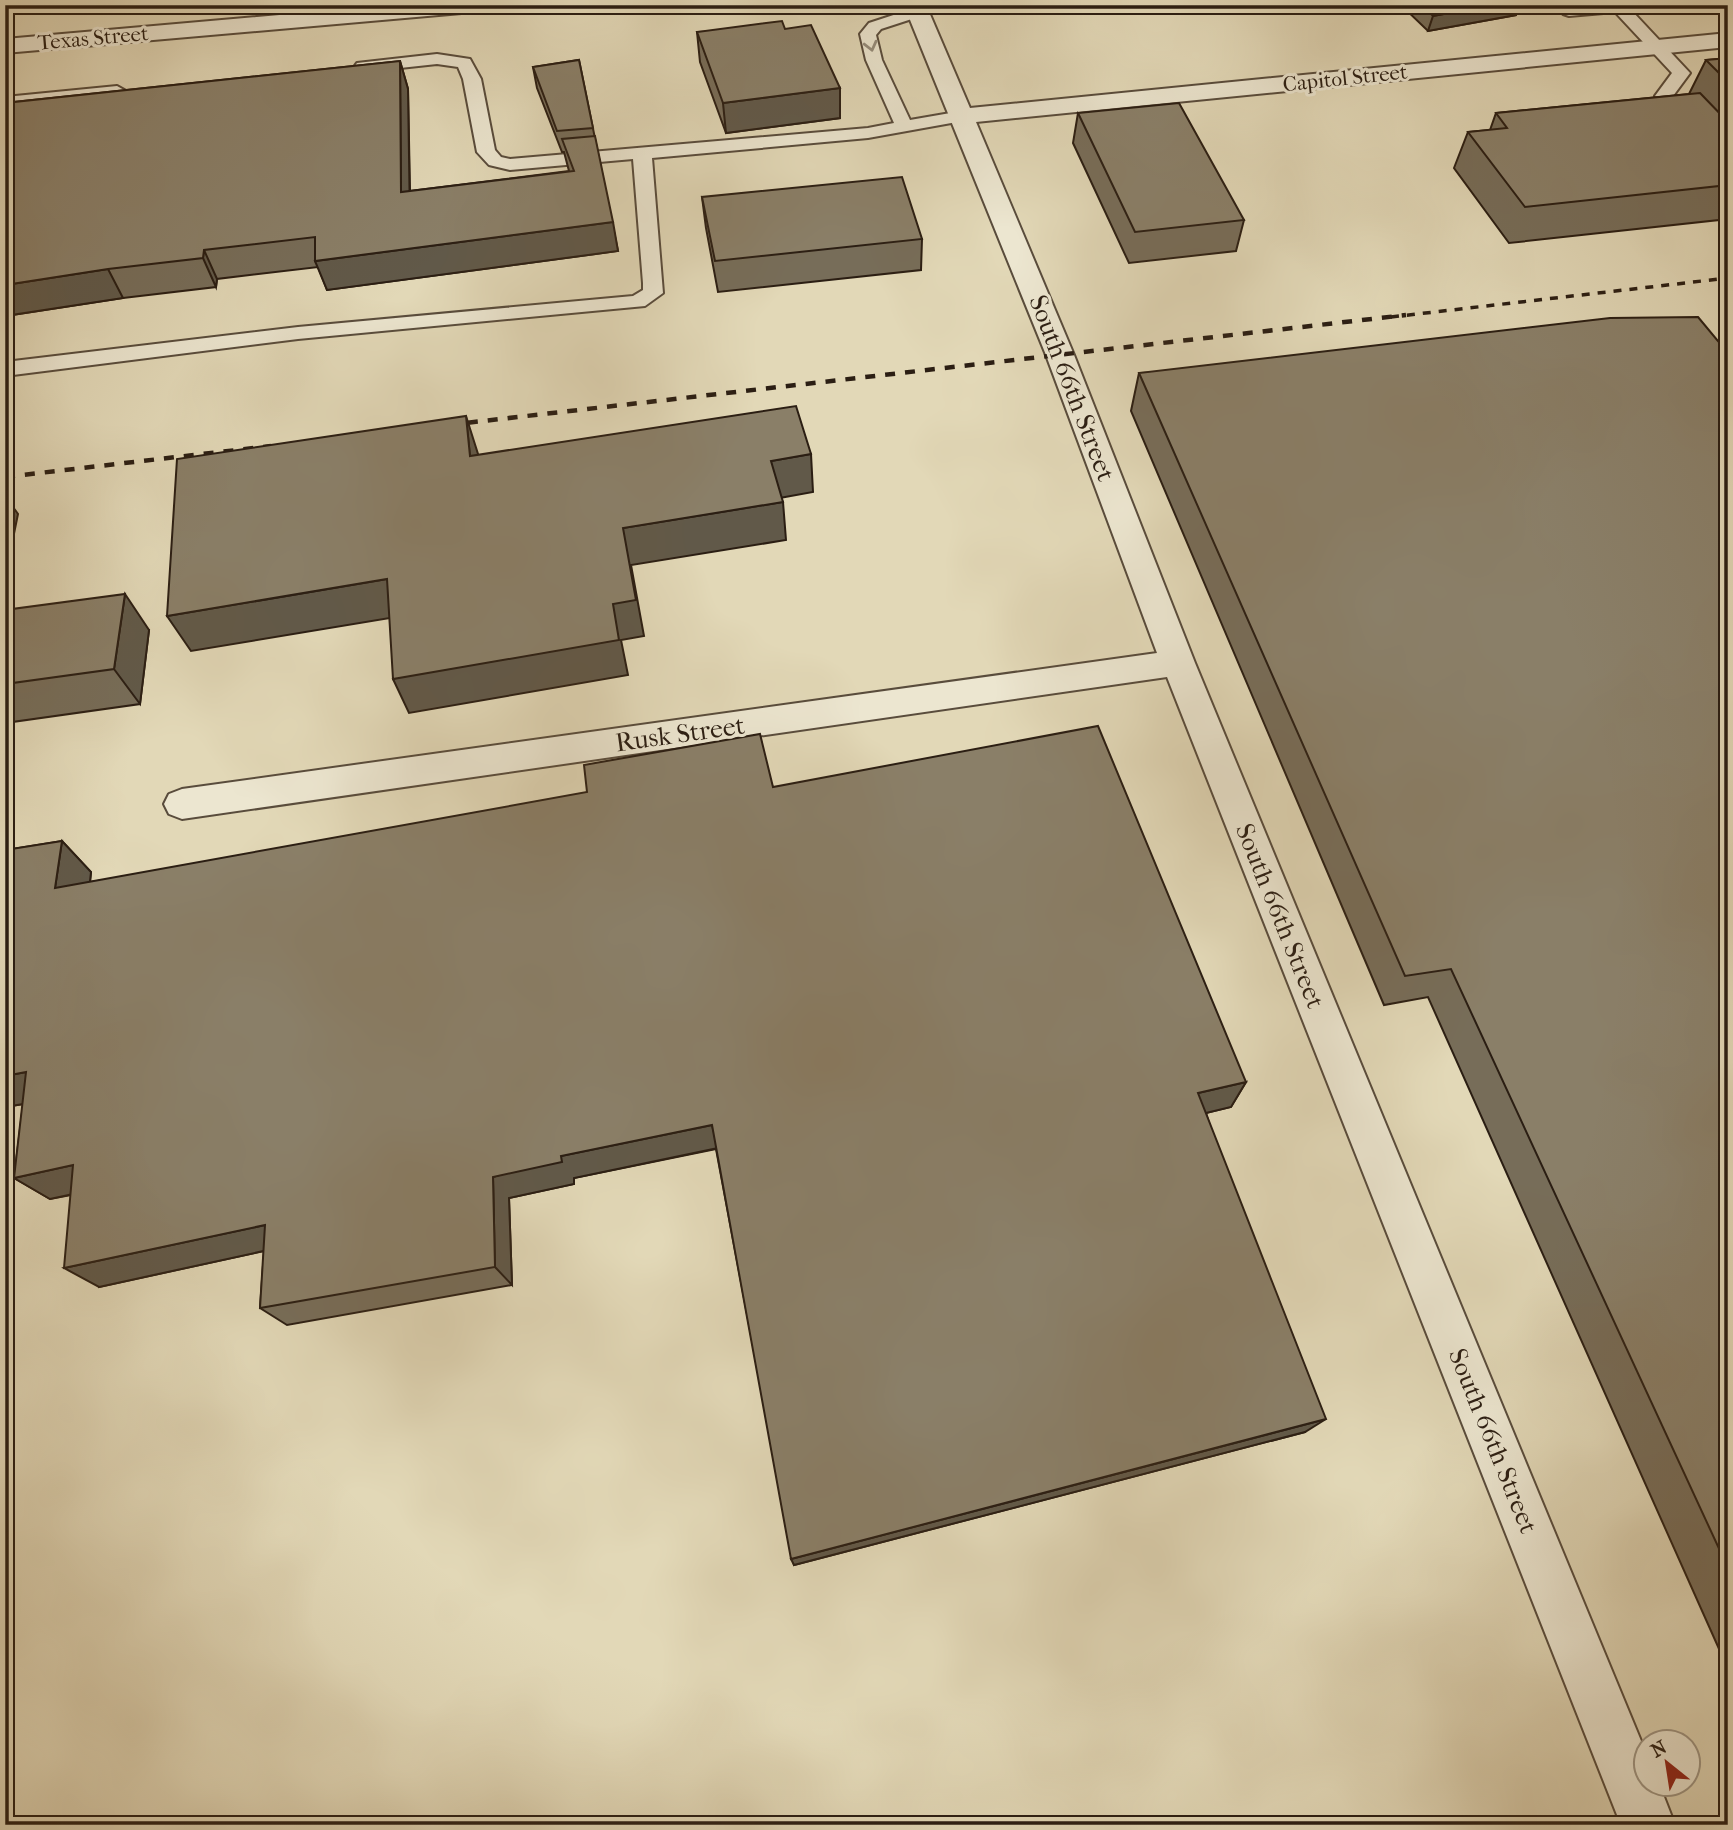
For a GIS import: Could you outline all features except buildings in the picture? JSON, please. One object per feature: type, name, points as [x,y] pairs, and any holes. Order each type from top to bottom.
[{"type":"street","name":"Texas Street","points":[[5,46],[305,13],[473,5]]},
{"type":"street","name":"South 66th Street","points":[[916,9],[1060,355],[1178,663],[1648,1825]]},
{"type":"street","name":"Capitol Street","points":[[962,116],[1728,40]]},
{"type":"street","name":"Rusk Street","points":[[182,804],[1178,663]]},
{"type":"lane","points":[[1563,5],[1569,11],[1646,5]]},
{"type":"lane","points":[[1619,7],[1681,73],[1664,96],[1728,165]]},
{"type":"lane","points":[[904,126],[874,60],[868,34],[875,26],[916,9]]},
{"type":"lane","points":[[339,69],[437,59],[464,63],[472,79],[486,152],[495,161],[510,165],[868,133],[962,116]]},
{"type":"lane","points":[[5,102],[129,90]]},
{"type":"lane","points":[[5,369],[298,334],[638,302],[653,293],[642,153]]},
{"type":"railway","points":[[1391,317],[1728,278]]},
{"type":"railway","points":[[448,425],[1406,315]]},
{"type":"railway","points":[[5,477],[271,446]]}]
